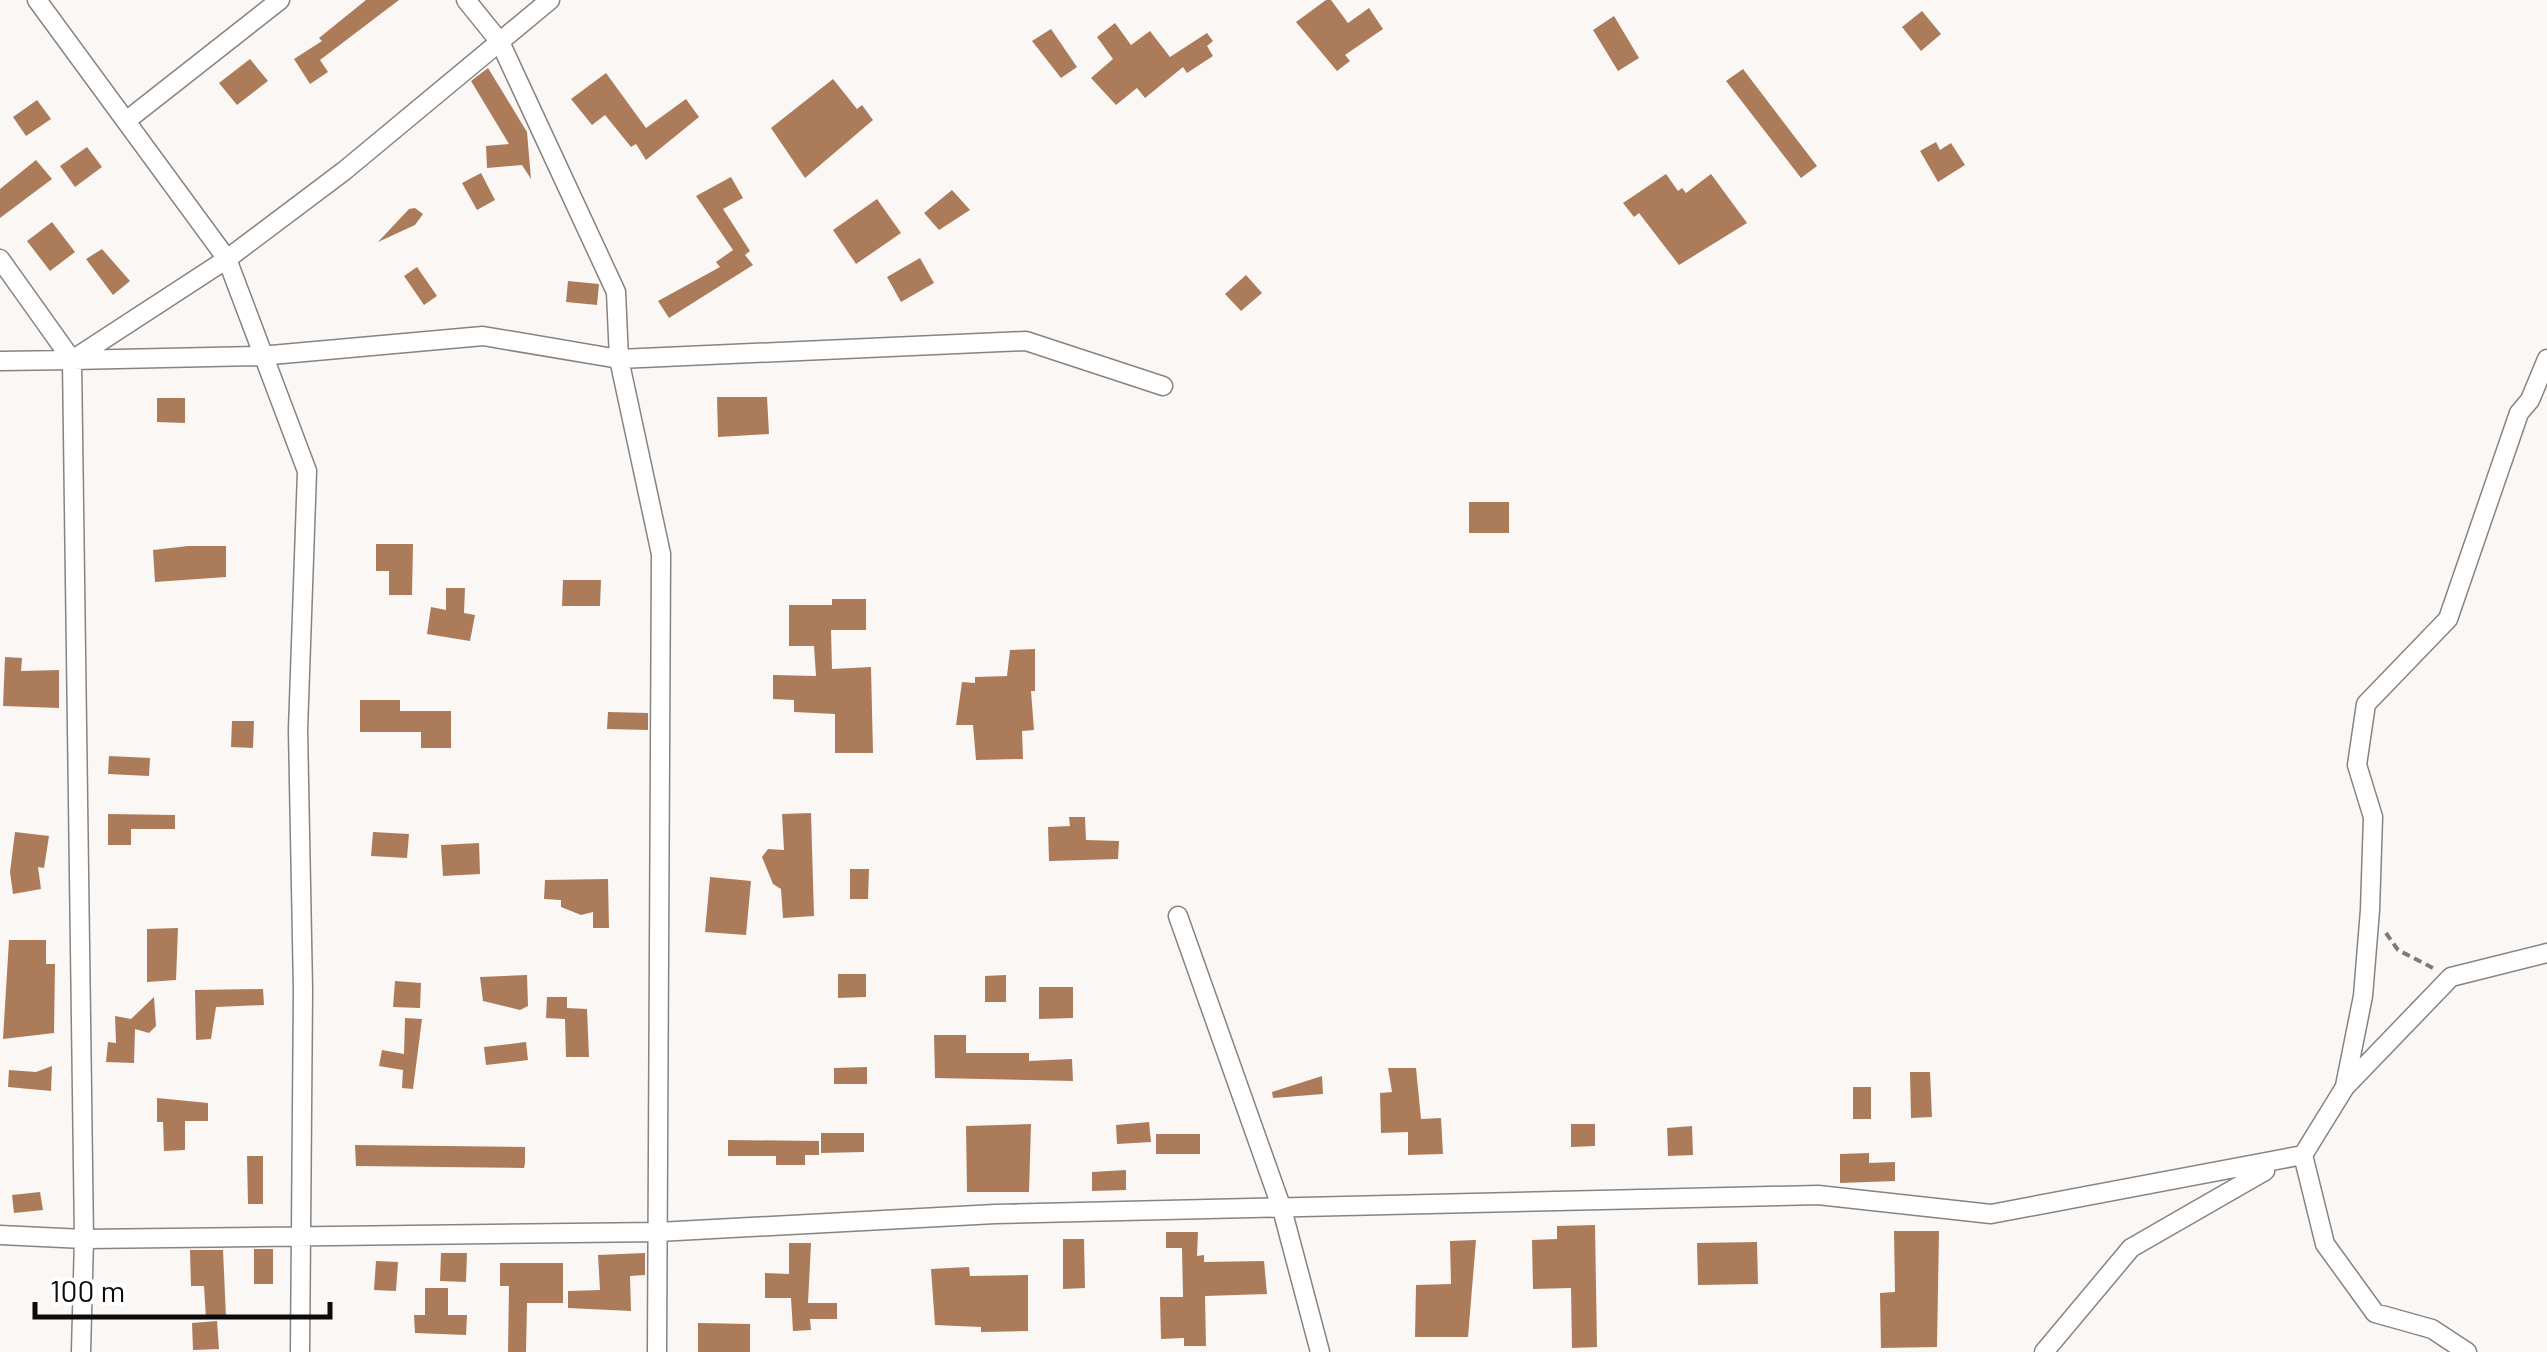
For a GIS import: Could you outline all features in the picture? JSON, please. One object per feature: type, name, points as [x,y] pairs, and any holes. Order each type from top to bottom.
[{"type":"street","points":[[37,0],[226,259],[307,472],[298,730],[304,990],[300,1352]]},
{"type":"street","points":[[126,121],[280,0]]},
{"type":"street","points":[[466,0],[500,42],[616,292],[619,359],[661,554],[657,1352]]},
{"type":"street","points":[[72,360],[226,259],[344,172],[550,0]]},
{"type":"street","points":[[0,259],[72,360],[84,1238],[81,1352]]},
{"type":"street","points":[[0,361],[260,356],[483,336],[619,359],[1026,340],[1163,386]]},
{"type":"street","points":[[2345,1086],[2363,996],[2370,910],[2373,817],[2357,764],[2366,704],[2448,619],[2519,413],[2530,400],[2547,359]]},
{"type":"street","points":[[1178,916],[1282,1209],[1320,1352]]},
{"type":"street","points":[[0,1235],[84,1238],[658,1232],[995,1214],[1818,1195],[1991,1214],[2278,1163],[2303,1155],[2345,1086],[2451,977],[2547,953]]},
{"type":"street","points":[[2303,1155],[2325,1244],[2375,1313],[2432,1329],[2467,1352]]},
{"type":"street","points":[[2044,1352],[2131,1248],[2278,1163]]},
{"type":"path","points":[[2370,910],[2398,950],[2451,977]]},
{"type":"building","points":[[366,0],[399,0],[320,60],[328,72],[310,84],[294,59],[322,41],[319,38]]},
{"type":"building","points":[[1331,0],[1348,23],[1369,8],[1383,29],[1345,55],[1350,61],[1337,71],[1296,22]]},
{"type":"building","points":[[1922,11],[1941,34],[1921,51],[1902,27]]},
{"type":"building","points":[[1614,16],[1639,58],[1618,71],[1593,30]]},
{"type":"building","points":[[1115,23],[1131,45],[1150,31],[1170,57],[1207,33],[1213,41],[1207,46],[1213,56],[1187,73],[1183,67],[1145,98],[1137,88],[1116,105],[1091,78],[1113,59],[1097,37]]},
{"type":"building","points":[[1051,29],[1077,67],[1061,78],[1032,41]]},
{"type":"building","points":[[250,59],[268,81],[237,105],[219,83]]},
{"type":"building","points":[[488,68],[527,132],[531,179],[522,165],[487,168],[486,146],[509,144],[471,81]]},
{"type":"building","points":[[1743,69],[1817,166],[1801,178],[1726,81]]},
{"type":"building","points":[[606,73],[646,128],[686,99],[699,117],[646,160],[636,144],[631,147],[605,115],[592,125],[571,99]]},
{"type":"building","points":[[833,79],[857,109],[862,105],[873,120],[805,178],[771,128]]},
{"type":"building","points":[[37,100],[51,119],[26,136],[13,117]]},
{"type":"building","points":[[1936,142],[1940,150],[1951,143],[1965,165],[1938,182],[1920,151]]},
{"type":"building","points":[[87,147],[102,167],[75,187],[60,166]]},
{"type":"building","points":[[36,160],[52,179],[0,218],[0,189]]},
{"type":"building","points":[[481,173],[495,200],[477,210],[462,183]]},
{"type":"building","points":[[1666,174],[1678,191],[1682,188],[1686,193],[1711,174],[1747,223],[1679,265],[1639,213],[1634,217],[1623,203]]},
{"type":"building","points":[[731,177],[743,198],[723,209],[750,251],[745,255],[753,265],[669,318],[658,301],[720,267],[716,262],[733,250],[696,196]]},
{"type":"building","points":[[952,190],[970,210],[939,230],[924,213]]},
{"type":"building","points":[[877,199],[901,233],[856,264],[833,230]]},
{"type":"building","points":[[409,209],[423,214],[415,225],[378,242]]},
{"type":"building","points":[[52,222],[75,252],[50,271],[27,241]]},
{"type":"building","points":[[102,249],[130,281],[113,295],[86,259]]},
{"type":"building","points":[[920,258],[934,283],[901,302],[887,277]]},
{"type":"building","points":[[417,267],[437,296],[424,305],[404,276]]},
{"type":"building","points":[[1246,275],[1262,293],[1241,311],[1225,294]]},
{"type":"building","points":[[568,281],[599,284],[597,305],[566,302]]},
{"type":"building","points":[[717,397],[767,397],[769,434],[718,437]]},
{"type":"building","points":[[157,398],[185,398],[185,423],[157,422]]},
{"type":"building","points":[[1469,502],[1509,502],[1509,533],[1469,533]]},
{"type":"building","points":[[376,544],[413,544],[412,595],[389,595],[389,571],[376,571]]},
{"type":"building","points":[[226,546],[226,577],[155,582],[153,550]]},
{"type":"building","points":[[563,580],[601,580],[600,606],[562,606]]},
{"type":"building","points":[[446,588],[465,588],[464,613],[475,615],[470,641],[427,634],[431,607],[446,610]]},
{"type":"building","points":[[832,599],[866,599],[866,630],[831,630],[832,669],[871,667],[873,753],[835,753],[835,714],[794,712],[794,700],[773,699],[773,675],[816,676],[814,646],[789,646],[789,605],[832,605]]},
{"type":"building","points":[[1035,649],[1035,691],[1031,691],[1034,730],[1022,731],[1023,759],[976,760],[973,725],[956,725],[962,682],[975,683],[975,677],[1007,676],[1010,650]]},
{"type":"building","points":[[5,657],[22,658],[21,671],[59,670],[59,708],[3,706]]},
{"type":"building","points":[[360,700],[400,700],[400,711],[451,711],[451,748],[421,748],[421,732],[360,732]]},
{"type":"building","points":[[608,712],[648,713],[648,730],[607,729]]},
{"type":"building","points":[[232,721],[254,721],[253,748],[231,747]]},
{"type":"building","points":[[109,756],[150,758],[149,776],[108,774]]},
{"type":"building","points":[[811,813],[814,916],[783,918],[781,889],[773,884],[762,857],[768,849],[784,850],[782,814]]},
{"type":"building","points":[[108,814],[175,815],[175,829],[131,829],[131,845],[108,845]]},
{"type":"building","points":[[1069,817],[1085,817],[1086,840],[1119,841],[1118,859],[1049,861],[1048,827],[1070,826]]},
{"type":"building","points":[[15,832],[49,836],[44,868],[38,867],[41,889],[13,894],[10,872]]},
{"type":"building","points":[[373,832],[409,834],[407,858],[371,856]]},
{"type":"building","points":[[479,843],[480,874],[443,876],[441,845]]},
{"type":"building","points":[[850,869],[869,869],[868,899],[850,899]]},
{"type":"building","points":[[710,877],[751,881],[746,935],[705,932]]},
{"type":"building","points":[[608,879],[609,928],[593,928],[593,912],[581,915],[561,907],[561,900],[544,899],[545,880]]},
{"type":"building","points":[[178,928],[176,980],[147,982],[147,929]]},
{"type":"building","points":[[9,940],[46,940],[46,964],[55,964],[54,1033],[3,1039]]},
{"type":"building","points":[[838,974],[866,974],[866,997],[838,998]]},
{"type":"building","points":[[527,975],[528,1006],[520,1010],[483,1001],[480,977]]},
{"type":"building","points":[[1006,975],[1006,1002],[985,1002],[985,976]]},
{"type":"building","points":[[395,981],[421,983],[420,1008],[393,1007]]},
{"type":"building","points":[[1039,987],[1073,987],[1073,1018],[1039,1019]]},
{"type":"building","points":[[263,989],[264,1005],[216,1007],[211,1039],[196,1040],[195,990]]},
{"type":"building","points":[[154,997],[156,1026],[149,1033],[135,1029],[134,1063],[106,1062],[108,1042],[116,1043],[115,1016],[131,1019]]},
{"type":"building","points":[[547,997],[567,997],[567,1008],[587,1009],[589,1057],[566,1057],[565,1019],[546,1018]]},
{"type":"building","points":[[405,1018],[422,1019],[413,1089],[402,1088],[403,1070],[379,1066],[382,1050],[404,1054]]},
{"type":"building","points":[[934,1035],[966,1035],[966,1053],[1029,1053],[1029,1061],[1072,1059],[1073,1081],[935,1078]]},
{"type":"building","points":[[526,1042],[528,1060],[486,1065],[484,1047]]},
{"type":"building","points":[[52,1066],[51,1091],[8,1087],[9,1070],[36,1072]]},
{"type":"building","points":[[867,1067],[867,1084],[834,1084],[834,1068]]},
{"type":"building","points":[[1388,1068],[1416,1068],[1421,1119],[1441,1118],[1443,1154],[1408,1155],[1408,1132],[1381,1133],[1380,1093],[1392,1092]]},
{"type":"building","points":[[1910,1072],[1930,1072],[1932,1117],[1911,1118]]},
{"type":"building","points":[[1322,1076],[1323,1094],[1273,1098],[1272,1092]]},
{"type":"building","points":[[1853,1087],[1871,1087],[1871,1119],[1853,1119]]},
{"type":"building","points":[[157,1098],[208,1103],[208,1121],[185,1121],[185,1150],[164,1151],[163,1122],[157,1122]]},
{"type":"building","points":[[1149,1122],[1151,1142],[1117,1144],[1116,1125]]},
{"type":"building","points":[[1031,1124],[1029,1192],[967,1192],[966,1126]]},
{"type":"building","points":[[1571,1124],[1595,1124],[1595,1146],[1571,1147]]},
{"type":"building","points":[[1692,1126],[1693,1155],[1668,1156],[1667,1128]]},
{"type":"building","points":[[821,1133],[864,1133],[864,1152],[821,1153]]},
{"type":"building","points":[[1156,1134],[1200,1134],[1200,1154],[1156,1154]]},
{"type":"building","points":[[728,1140],[819,1141],[819,1155],[805,1155],[805,1165],[776,1165],[776,1156],[728,1156]]},
{"type":"building","points":[[355,1145],[525,1147],[525,1163],[524,1168],[356,1166]]},
{"type":"building","points":[[1869,1153],[1869,1163],[1895,1162],[1895,1181],[1840,1183],[1840,1154]]},
{"type":"building","points":[[247,1156],[263,1156],[263,1204],[248,1204]]},
{"type":"building","points":[[1126,1170],[1126,1190],[1092,1191],[1092,1172]]},
{"type":"building","points":[[40,1192],[43,1210],[14,1213],[12,1195]]},
{"type":"building","points":[[1595,1225],[1597,1347],[1572,1348],[1571,1288],[1533,1289],[1532,1240],[1557,1239],[1557,1226]]},
{"type":"building","points":[[1894,1231],[1939,1231],[1937,1347],[1881,1348],[1880,1293],[1895,1292]]},
{"type":"building","points":[[1166,1232],[1198,1232],[1197,1256],[1204,1255],[1204,1262],[1264,1261],[1267,1294],[1205,1296],[1206,1346],[1184,1346],[1184,1338],[1161,1339],[1160,1297],[1183,1297],[1182,1248],[1166,1248]]},
{"type":"building","points":[[1063,1239],[1084,1239],[1085,1288],[1063,1289]]},
{"type":"building","points":[[1476,1240],[1468,1337],[1415,1337],[1416,1285],[1451,1284],[1450,1241]]},
{"type":"building","points":[[1757,1242],[1758,1284],[1698,1285],[1697,1243]]},
{"type":"building","points":[[789,1243],[811,1243],[808,1303],[837,1303],[837,1319],[810,1319],[811,1330],[793,1331],[791,1298],[765,1298],[765,1273],[789,1274]]},
{"type":"building","points":[[254,1249],[273,1249],[273,1284],[254,1284]]},
{"type":"building","points":[[190,1250],[223,1250],[226,1317],[206,1319],[204,1286],[191,1286]]},
{"type":"building","points":[[441,1253],[467,1253],[466,1282],[440,1281]]},
{"type":"building","points":[[645,1253],[645,1275],[630,1276],[631,1311],[568,1308],[568,1291],[600,1290],[598,1255]]},
{"type":"building","points":[[376,1261],[398,1262],[396,1291],[374,1290]]},
{"type":"building","points":[[500,1263],[563,1263],[563,1303],[527,1303],[526,1352],[508,1352],[509,1286],[500,1286]]},
{"type":"building","points":[[969,1267],[970,1276],[1028,1275],[1028,1331],[981,1332],[981,1327],[935,1325],[931,1269]]},
{"type":"building","points":[[425,1288],[448,1288],[448,1315],[467,1315],[466,1335],[415,1333],[414,1315],[425,1315]]},
{"type":"building","points":[[217,1321],[219,1349],[193,1350],[192,1323]]},
{"type":"building","points":[[698,1323],[750,1324],[750,1352],[698,1352]]}]
